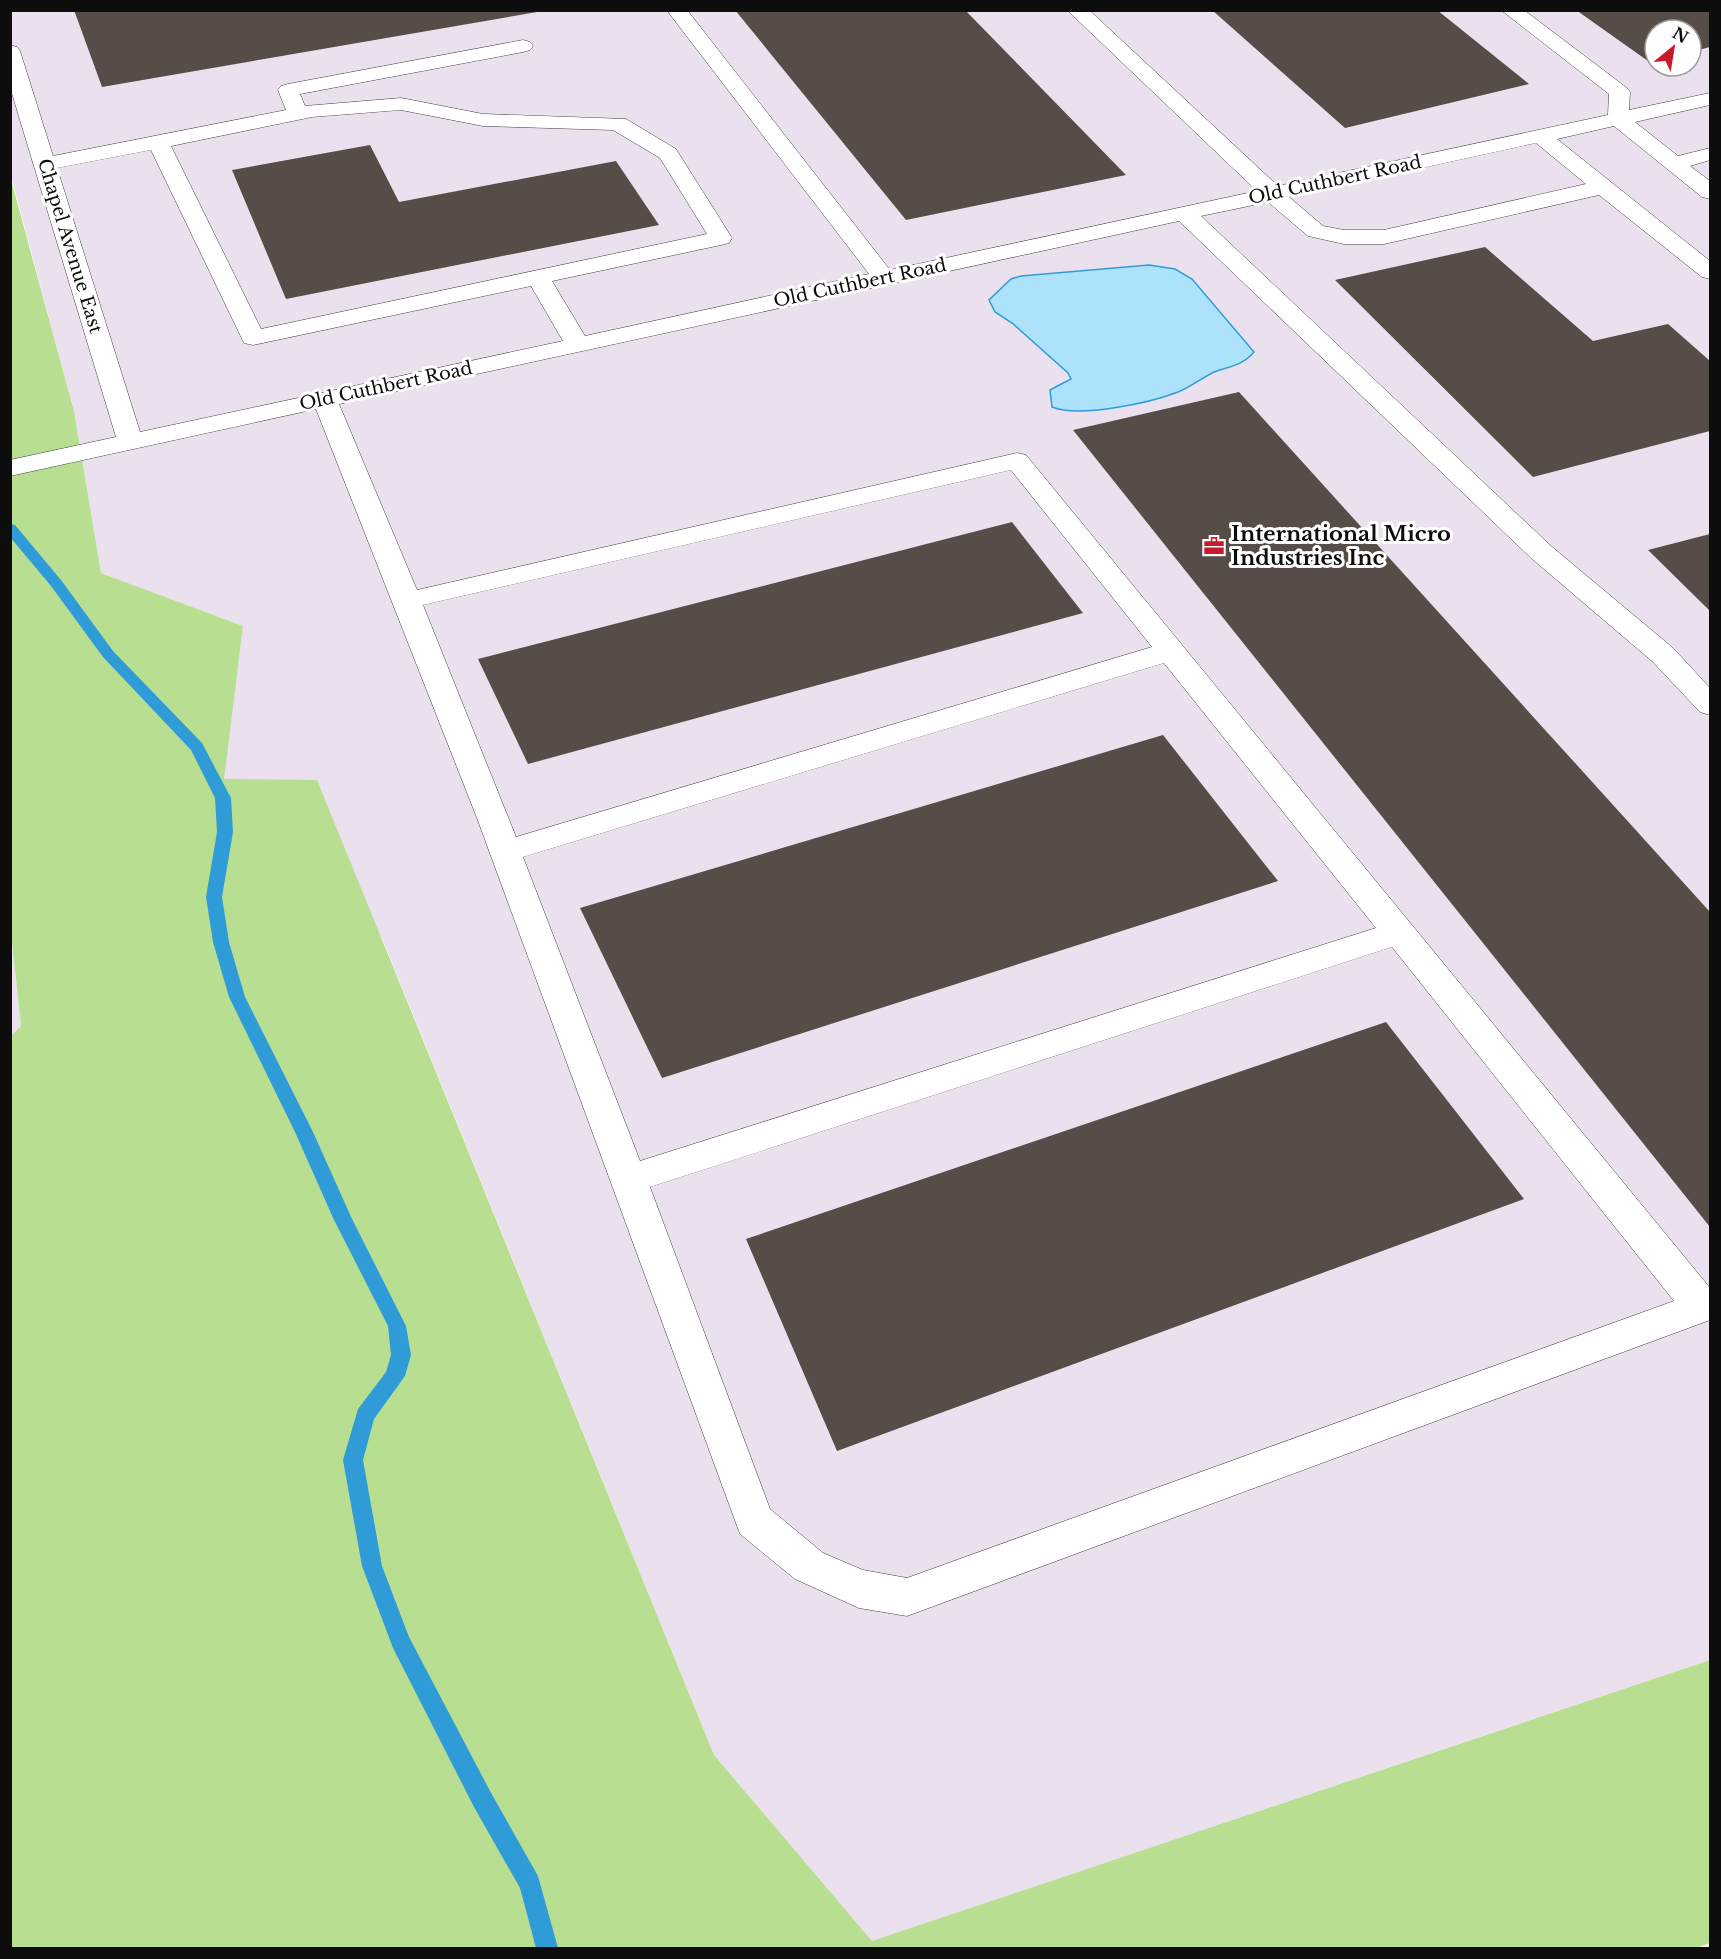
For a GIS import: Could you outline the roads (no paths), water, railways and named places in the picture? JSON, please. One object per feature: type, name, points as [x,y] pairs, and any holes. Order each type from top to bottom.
[{"type":"street","points":[[1077,10],[1273,194],[1316,231],[1364,239],[1383,237],[1603,187]]},
{"type":"street","points":[[1511,10],[1620,92],[1618,119],[1710,192]]},
{"type":"street","points":[[679,13],[884,278]]},
{"type":"street","points":[[298,114],[288,90],[523,46]]},
{"type":"street","name":"Chapel Avenue East","points":[[10,51],[130,442]]},
{"type":"street","name":"Old Cuthbert Road","points":[[10,468],[1710,99]]},
{"type":"street","points":[[45,164],[298,114],[401,104],[483,120],[618,124],[668,154],[721,238],[252,338],[158,142]]},
{"type":"street","points":[[1540,136],[1710,272]]},
{"type":"street","points":[[1674,163],[1710,154]]},
{"type":"street","points":[[1184,213],[1542,552],[1663,655],[1710,705]]},
{"type":"street","points":[[538,277],[578,345]]},
{"type":"street","points":[[325,400],[409,600],[629,1179],[754,1521],[809,1566],[859,1589],[907,1597],[1706,1305],[1398,933],[1017,461],[409,600]]},
{"type":"street","points":[[505,851],[1171,651]]},
{"type":"street","points":[[629,1179],[1398,933]]},
{"type":"water","points":[[1149,265],[1175,269],[1192,279],[1254,352],[1240,363],[1214,372],[1183,390],[1150,401],[1096,410],[1064,410],[1052,407],[1050,390],[1071,379],[1068,373],[1012,323],[995,312],[989,300],[1011,279],[1021,276]]},
{"type":"waterway","points":[[10,528],[56,583],[108,654],[197,747],[223,798],[225,832],[214,897],[221,942],[237,997],[304,1132],[343,1220],[397,1326],[401,1355],[395,1376],[365,1415],[353,1460],[372,1566],[400,1641],[482,1799],[530,1884],[547,1948]]},
{"type":"place","name":"International Micro Industries Inc","points":[[1214,546]]}]
